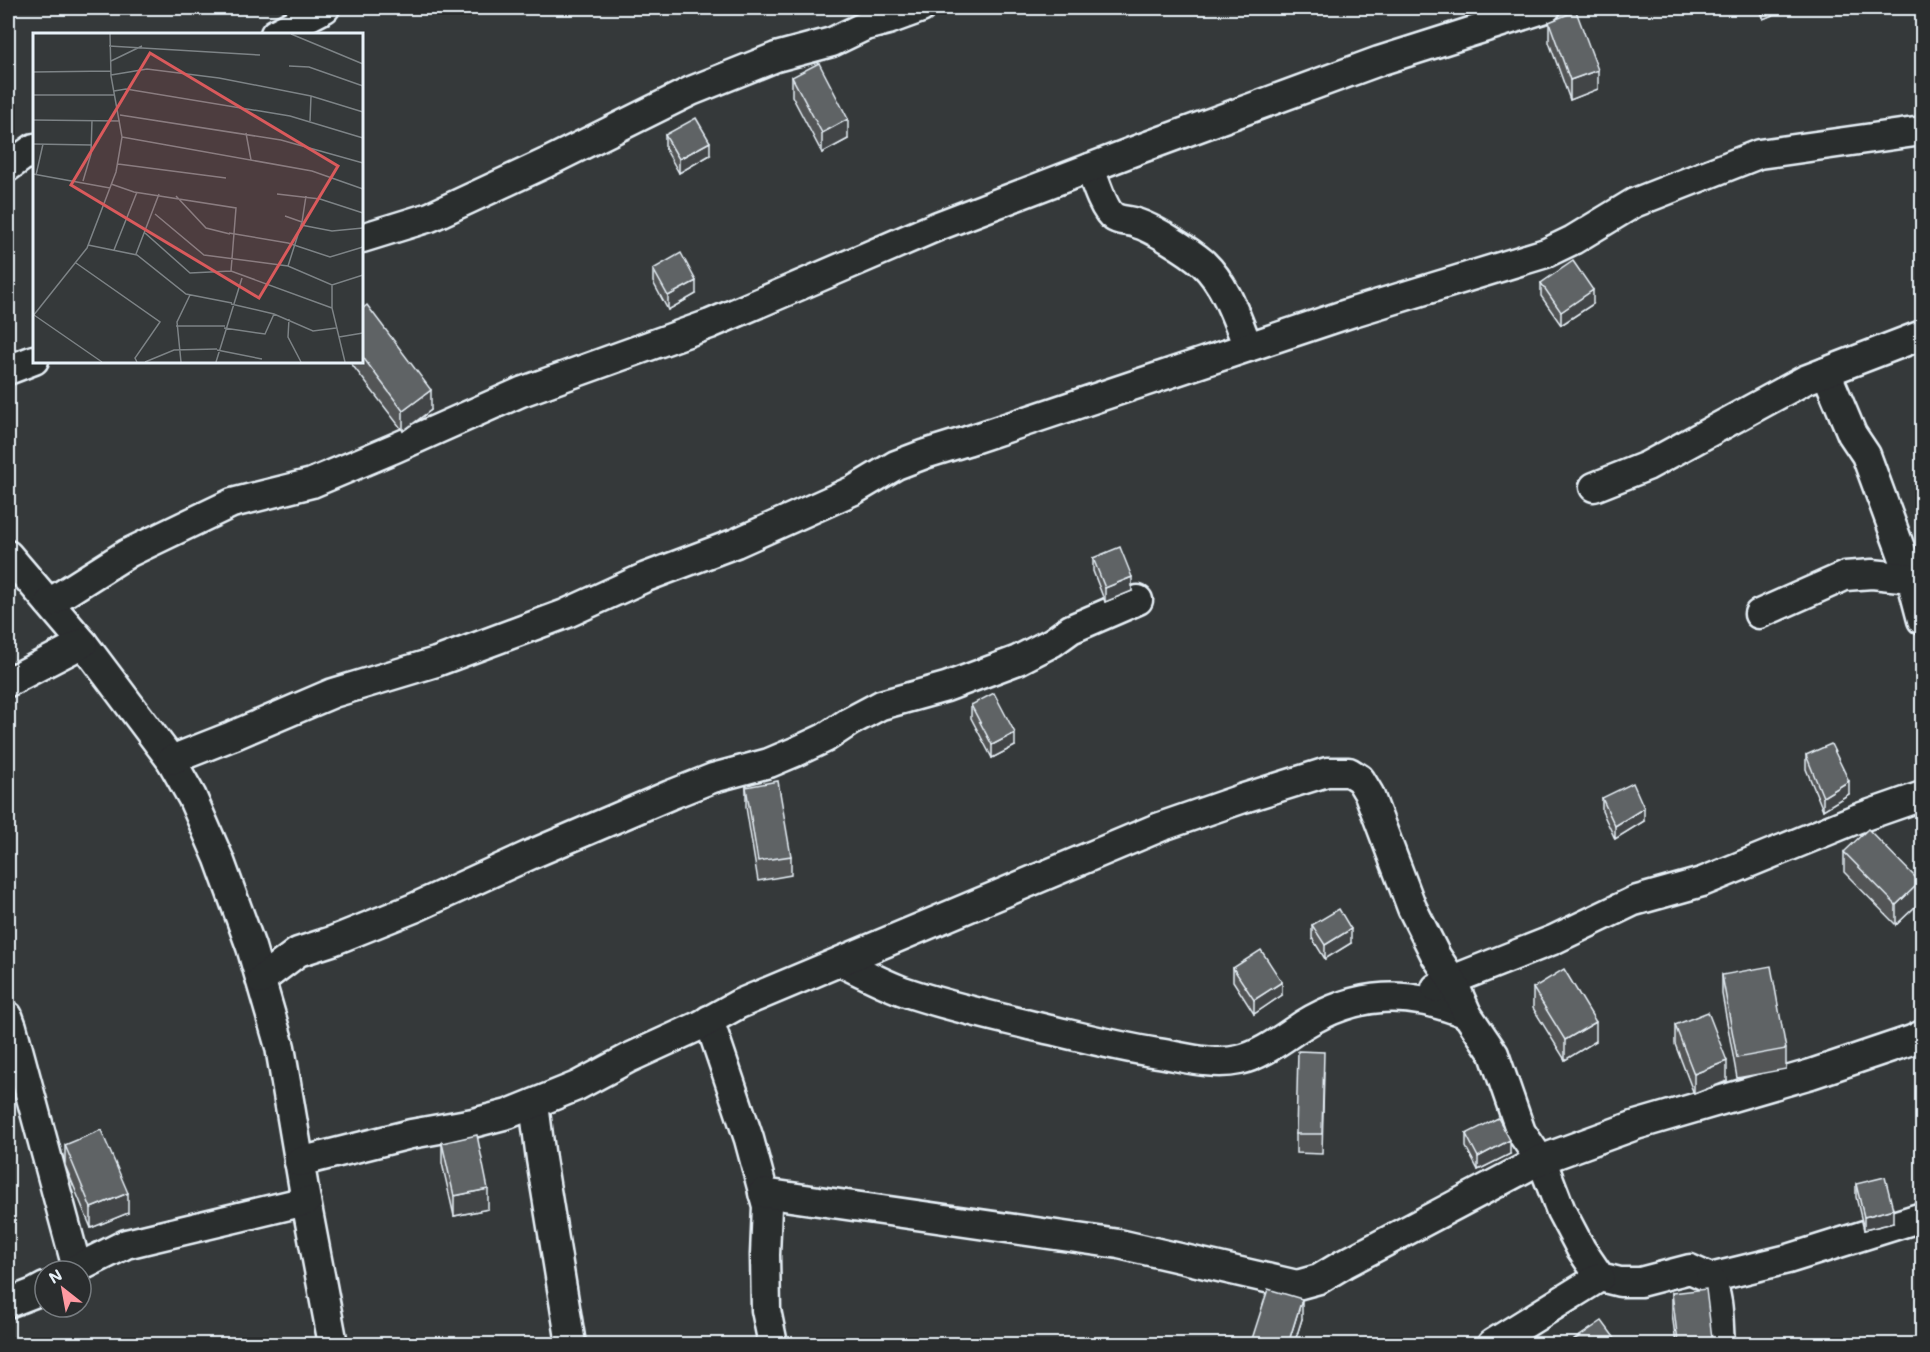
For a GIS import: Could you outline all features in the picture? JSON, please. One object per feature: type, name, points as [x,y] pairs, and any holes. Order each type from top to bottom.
[{"type":"street","points":[[277,33],[325,8]]},
{"type":"street","points":[[363,238],[430,217],[691,91],[776,57],[832,42],[865,26],[921,8]]},
{"type":"street","points":[[49,603],[128,553],[232,503],[312,483],[520,392],[710,324],[938,226],[1090,168],[1379,61],[1546,8]]},
{"type":"street","points":[[171,760],[333,693],[436,662],[565,614],[646,577],[736,543],[854,490],[896,465],[925,454],[1353,312],[1546,254],[1634,203],[1759,154],[1923,131]]},
{"type":"street","points":[[8,167],[33,149]]},
{"type":"street","points":[[1090,168],[1106,207],[1113,217],[1154,230],[1201,261],[1226,293],[1248,347]]},
{"type":"street","points":[[1594,487],[1647,466],[1805,380],[1923,335]]},
{"type":"street","points":[[8,370],[33,360]]},
{"type":"street","points":[[1826,372],[1852,434],[1866,455],[1922,612]]},
{"type":"street","points":[[8,555],[83,643],[171,760],[192,797],[219,859],[251,947],[280,1047],[333,1344]]},
{"type":"street","points":[[1759,614],[1845,576],[1872,574],[1911,578]]},
{"type":"street","points":[[261,980],[298,952],[414,908],[669,795],[713,778],[769,763],[795,752],[825,738],[881,705],[946,687],[1018,660],[1053,642],[1071,629],[1138,600]]},
{"type":"street","points":[[8,682],[83,643]]},
{"type":"street","points":[[299,1162],[411,1134],[474,1123],[534,1104],[577,1086],[739,1004],[1160,827],[1327,772],[1349,772],[1360,779],[1369,794],[1412,908],[1452,980],[1467,1014],[1494,1054],[1521,1132],[1540,1160],[1561,1211],[1581,1249],[1600,1277],[1620,1282],[1640,1282],[1690,1269],[1710,1278],[1788,1259],[1923,1217]]},
{"type":"street","points":[[1416,999],[1452,980],[1553,940],[1634,901],[1702,882],[1856,819],[1923,796]]},
{"type":"street","points":[[840,962],[904,991],[981,1014],[1132,1049],[1211,1062],[1239,1060],[1257,1054],[1306,1023],[1339,1007],[1378,997],[1416,999],[1444,1005],[1467,1014]]},
{"type":"street","points":[[8,1016],[39,1121],[72,1259]]},
{"type":"street","points":[[709,1020],[749,1139],[767,1206],[766,1310],[773,1344]]},
{"type":"street","points":[[764,1193],[1119,1244],[1297,1285],[1319,1279],[1540,1160],[1636,1125],[1811,1074],[1923,1035]]},
{"type":"street","points":[[534,1104],[571,1344]]},
{"type":"street","points":[[93,1261],[126,1244],[306,1201]]},
{"type":"street","points":[[1492,1344],[1600,1277]]},
{"type":"street","points":[[1710,1278],[1719,1309],[1720,1344]]},
{"type":"street","points":[[8,1303],[33,1293]]},
{"type":"building","points":[[1576,11],[1598,70],[1570,80],[1549,22]]},
{"type":"building","points":[[819,63],[848,119],[822,133],[792,77]]},
{"type":"building","points":[[696,118],[710,142],[679,159],[665,135]]},
{"type":"building","points":[[681,253],[696,281],[668,296],[653,269]]},
{"type":"building","points":[[1573,261],[1593,290],[1561,312],[1541,283]]},
{"type":"building","points":[[367,305],[431,390],[403,411],[363,357],[363,308]]},
{"type":"building","points":[[1120,547],[1132,577],[1105,588],[1093,558]]},
{"type":"building","points":[[994,693],[1015,733],[992,745],[971,705]]},
{"type":"building","points":[[1831,744],[1849,781],[1823,797],[1806,755]]},
{"type":"building","points":[[778,781],[791,856],[758,861],[746,787]]},
{"type":"building","points":[[1633,783],[1644,808],[1615,826],[1602,798]]},
{"type":"building","points":[[1868,829],[1920,882],[1896,905],[1844,852]]},
{"type":"building","points":[[1339,909],[1351,929],[1325,945],[1312,925]]},
{"type":"building","points":[[1261,950],[1282,982],[1254,1000],[1233,968]]},
{"type":"building","points":[[1771,966],[1786,1049],[1737,1058],[1722,975]]},
{"type":"building","points":[[1564,969],[1596,1022],[1565,1040],[1533,988]]},
{"type":"building","points":[[1708,1012],[1727,1061],[1694,1074],[1675,1025]]},
{"type":"building","points":[[1298,1051],[1324,1052],[1322,1134],[1296,1134]]},
{"type":"building","points":[[1498,1118],[1510,1140],[1478,1157],[1466,1134]]},
{"type":"building","points":[[101,1130],[128,1193],[91,1208],[65,1145]]},
{"type":"building","points":[[477,1135],[488,1189],[454,1196],[442,1143]]},
{"type":"building","points":[[1885,1177],[1893,1209],[1864,1217],[1856,1184]]},
{"type":"building","points":[[1268,1289],[1302,1299],[1288,1344],[1271,1344],[1252,1339]]},
{"type":"building","points":[[1706,1289],[1712,1338],[1678,1342],[1672,1293]]},
{"type":"building","points":[[1602,1321],[1619,1344],[1577,1344],[1574,1340]]}]
